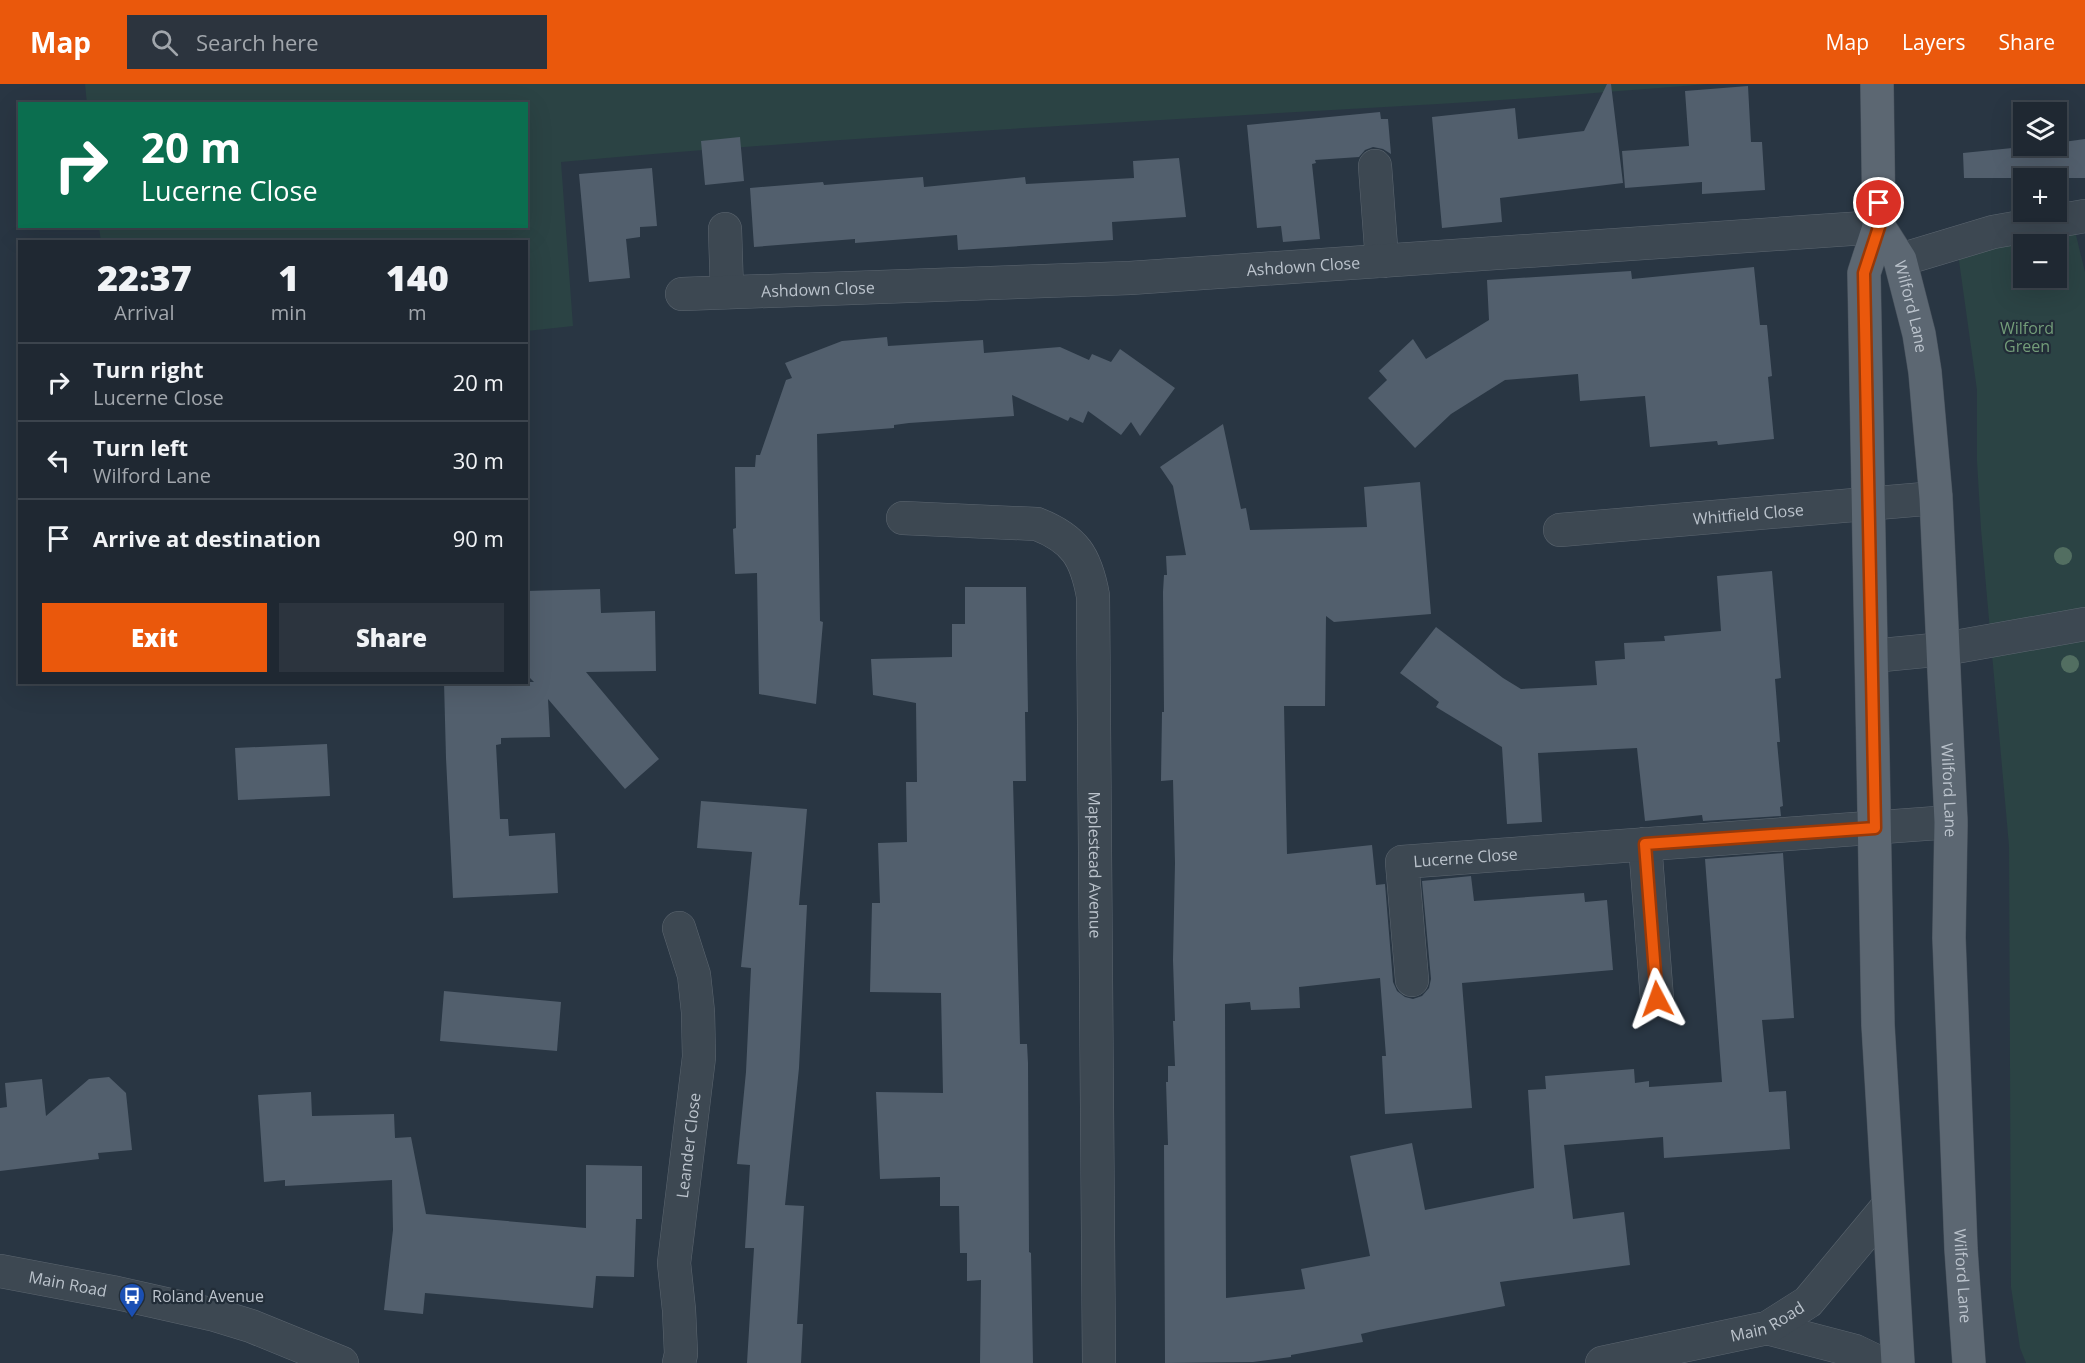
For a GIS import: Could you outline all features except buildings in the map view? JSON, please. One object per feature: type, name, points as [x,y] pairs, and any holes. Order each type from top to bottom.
[{"type":"main road","name":"Wilford Lane","points":[[1877,84],[1879,227],[1864,273],[1878,1025],[1898,1363]]},
{"type":"main road","name":"Wilford Lane","points":[[1879,227],[1900,260],[1918,334],[1925,372],[1936,498],[1951,822],[1949,938],[1961,1249],[1969,1363]]},
{"type":"street","points":[[1375,166],[1382,261]]},
{"type":"street","points":[[1900,260],[1993,232],[2085,216]]},
{"type":"street","name":"Ashdown Close","points":[[682,294],[1130,278],[1879,227]]},
{"type":"street","points":[[725,229],[727,292]]},
{"type":"street","name":"Whitfield Close","points":[[1560,530],[1936,498]]},
{"type":"street","name":"Maplestead Avenue","points":[[903,518],[1037,524],[1057,532],[1064,538],[1077,551],[1089,571],[1093,596],[1099,1363]]},
{"type":"street","points":[[1872,656],[1944,649],[2085,624]]},
{"type":"street","name":"Lucerne Close","points":[[1412,980],[1402,862],[1951,822]]},
{"type":"street","points":[[1645,844],[1657,999]]},
{"type":"street","name":"Leander Close","points":[[679,928],[694,975],[699,1057],[674,1263],[679,1310],[681,1354],[679,1363]]},
{"type":"street","name":"Main Road","points":[[1602,1363],[1767,1328],[1808,1302],[1888,1206]]},
{"type":"street","name":"Main Road","points":[[0,1271],[117,1293],[215,1315],[251,1326],[342,1363]]},
{"type":"street","points":[[1767,1328],[1855,1351],[1880,1363]]},
{"type":"green space","points":[[85,84],[1708,84],[1472,102],[890,137],[561,162],[573,326],[528,331],[528,240],[101,240],[99,228],[528,228],[528,102],[87,102]]},
{"type":"green space","name":"Wilford Green","points":[[2072,219],[2085,272],[2085,1363],[2026,1363],[2020,1348],[2011,1287],[2009,846],[1981,529],[1977,461],[1977,390],[1956,239],[2055,222],[2067,222],[2067,220]]},
{"type":"place","name":"Roland Avenue","points":[[132,1319]]},
{"type":"route","points":[[1657,999],[1645,844],[1875,828],[1864,273],[1879,227],[1879,203]]}]
